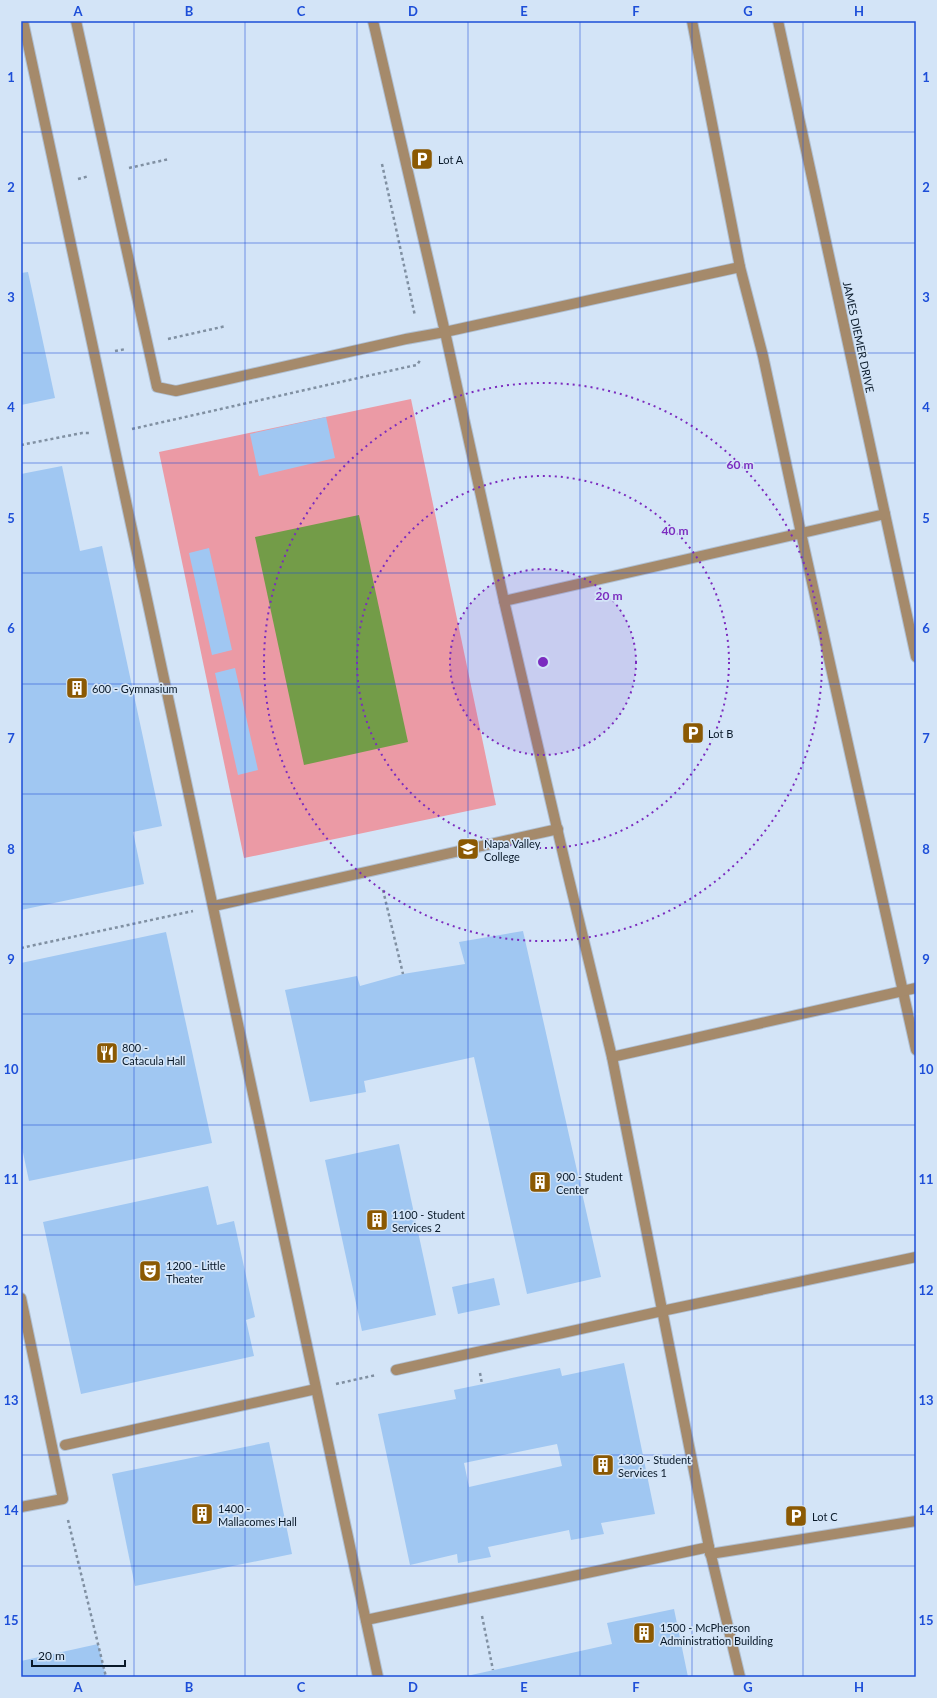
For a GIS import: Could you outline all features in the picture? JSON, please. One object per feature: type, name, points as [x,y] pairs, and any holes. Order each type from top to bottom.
[{"type":"street","points":[[23,21],[214,906],[378,1677]]},
{"type":"street","points":[[76,21],[157,387],[176,391],[740,267]]},
{"type":"street","points":[[373,21],[445,332],[504,602],[612,1057],[710,1551],[740,1677]]},
{"type":"street","points":[[692,21],[740,267],[763,356],[916,1050]]},
{"type":"street","name":"JAMES DIEMER DRIVE","points":[[778,21],[916,657]]},
{"type":"street","points":[[504,602],[885,514]]},
{"type":"street","points":[[214,906],[378,868],[558,829]]},
{"type":"street","points":[[612,1057],[916,988]]},
{"type":"street","points":[[396,1370],[916,1257]]},
{"type":"street","points":[[21,1298],[63,1499],[21,1506]]},
{"type":"street","points":[[64,1445],[316,1388]]},
{"type":"street","points":[[366,1620],[478,1596],[710,1551],[916,1521]]},
{"type":"path","points":[[21,445],[82,433],[112,433],[417,365],[423,356],[381,160]]},
{"type":"path","points":[[378,868],[402,974]]},
{"type":"path","points":[[21,948],[214,906]]},
{"type":"path","points":[[316,1388],[396,1370]]},
{"type":"path","points":[[63,1499],[106,1677]]},
{"type":"path","points":[[478,1596],[493,1670]]},
{"type":"shaded area","points":[[411,399],[496,805],[244,858],[159,452]]},
{"type":"shaded area","points":[[359,515],[408,742],[304,765],[255,537]]},
{"type":"building","points":[[28,272],[55,398],[21,405],[21,273]]},
{"type":"building","points":[[326,417],[335,458],[259,476],[250,434]]},
{"type":"building","name":"600 - Gymnasium","points":[[62,466],[80,551],[102,546],[162,826],[133,832],[144,884],[21,910],[21,474]]},
{"type":"building","points":[[209,548],[232,650],[212,655],[189,553]]},
{"type":"building","points":[[235,668],[258,770],[238,775],[215,673]]},
{"type":"building","name":"900 - Student Center","points":[[523,931],[601,1277],[527,1294],[474,1057],[364,1081],[366,1092],[310,1102],[285,990],[357,976],[360,986],[403,974],[465,964],[459,942]]},
{"type":"building","name":"800 - Catacula Hall","points":[[166,932],[212,1143],[29,1181],[21,1143],[21,963]]},
{"type":"building","name":"1100 - Student Services 2","points":[[399,1144],[436,1315],[362,1331],[325,1160]]},
{"type":"building","name":"1200 - Little Theater","points":[[208,1186],[217,1225],[234,1221],[255,1317],[246,1320],[254,1356],[81,1394],[43,1222]]},
{"type":"building","points":[[494,1278],[500,1305],[458,1314],[452,1287]]},
{"type":"building","name":"1300 - Student Services 1","points":[[624,1363],[655,1514],[601,1523],[604,1534],[571,1540],[569,1530],[488,1547],[491,1557],[458,1563],[457,1554],[410,1565],[378,1414],[456,1399],[454,1390],[560,1368],[562,1376]],"holes":[[[557,1444],[562,1466],[469,1487],[464,1463]]]},
{"type":"building","name":"1400 - Mallacomes Hall","points":[[269,1442],[292,1554],[135,1586],[112,1474]]},
{"type":"building","name":"1500 - McPherson Administration Building","points":[[674,1609],[688,1677],[462,1677],[612,1644],[607,1623]]},
{"type":"building","points":[[98,1644],[106,1677],[21,1677],[21,1661]]},
{"type":"place","name":"Lot A","points":[[422,159]]},
{"type":"place","name":"600 - Gymnasium","points":[[77,688]]},
{"type":"place","name":"Lot B","points":[[693,733]]},
{"type":"place","name":"Napa Valley College","points":[[468,849]]},
{"type":"place","name":"800 - Catacula Hall","points":[[107,1053]]},
{"type":"place","name":"900 - Student Center","points":[[540,1182]]},
{"type":"place","name":"1100 - Student Services 2","points":[[377,1220]]},
{"type":"place","name":"1200 - Little Theater","points":[[150,1271]]},
{"type":"place","name":"1300 - Student Services 1","points":[[603,1465]]},
{"type":"place","name":"1400 - Mallacomes Hall","points":[[202,1514]]},
{"type":"place","name":"Lot C","points":[[796,1516]]},
{"type":"place","name":"1500 - McPherson Administration Building","points":[[644,1633]]}]
